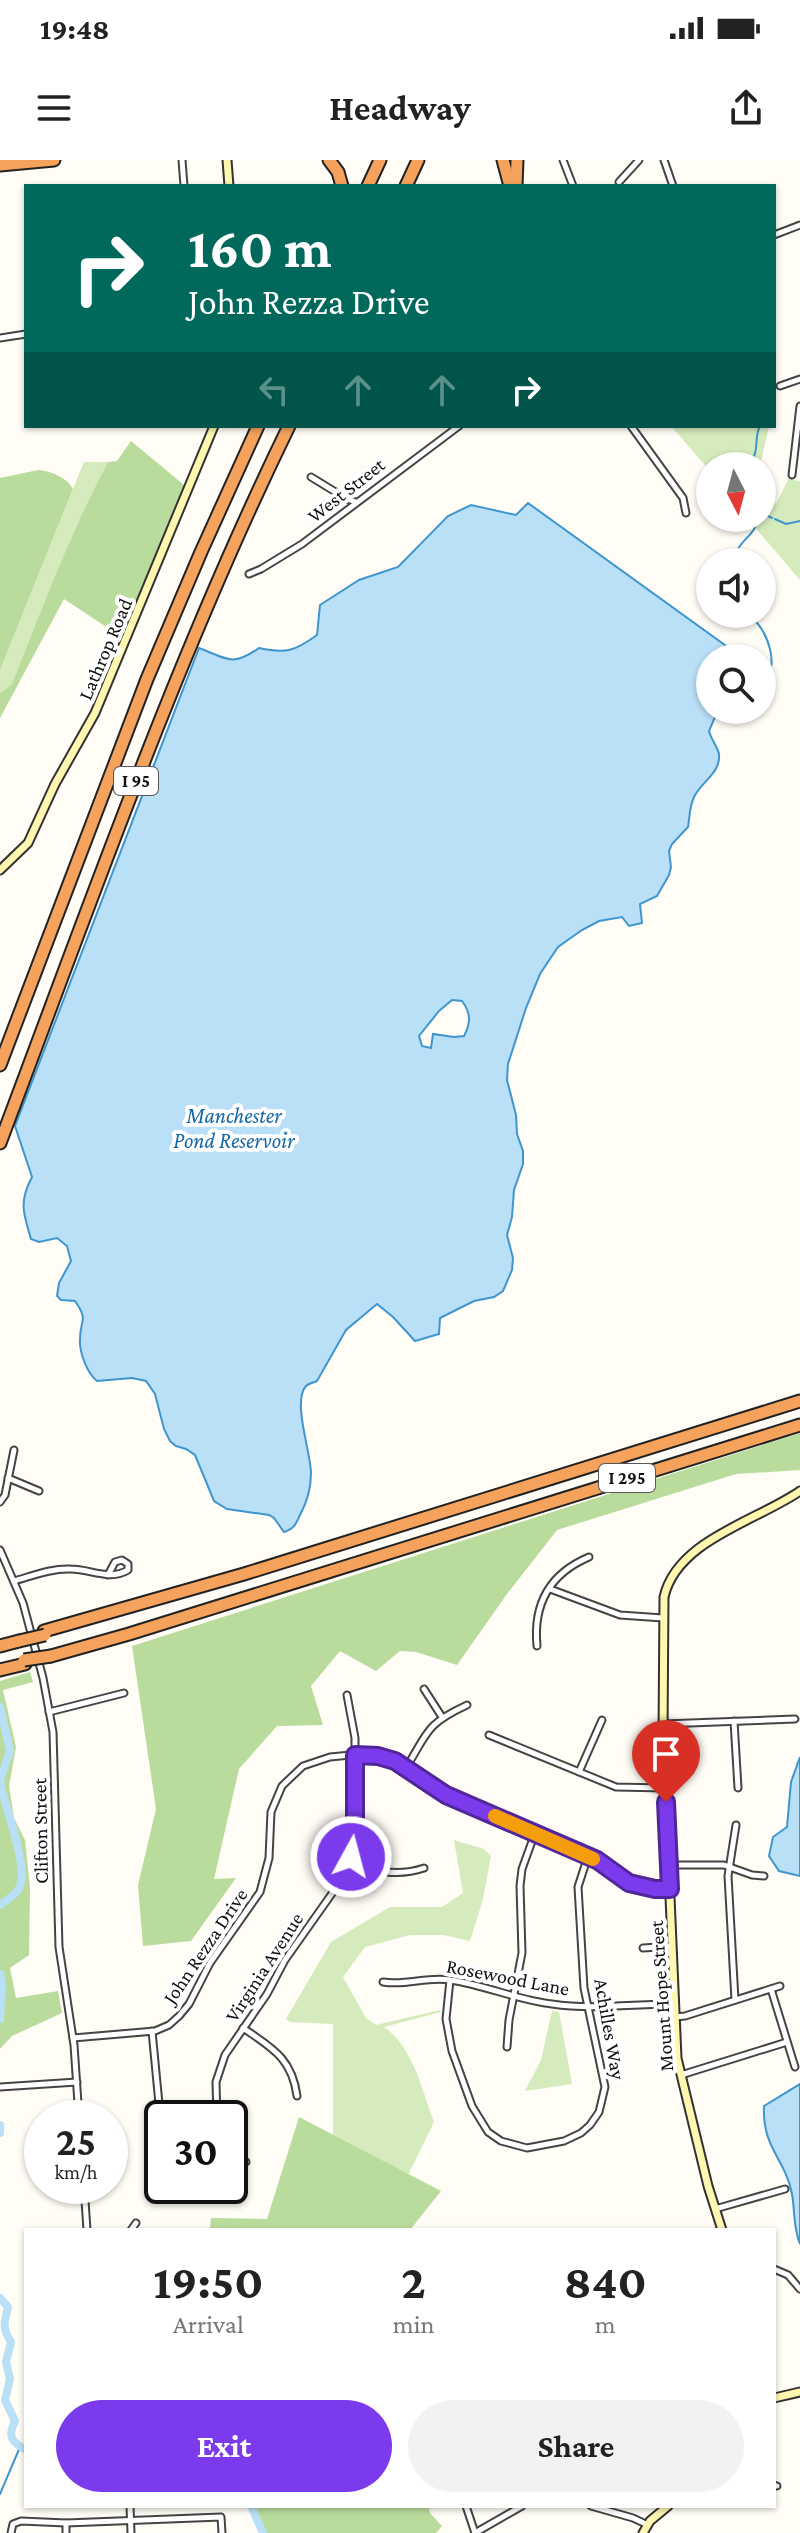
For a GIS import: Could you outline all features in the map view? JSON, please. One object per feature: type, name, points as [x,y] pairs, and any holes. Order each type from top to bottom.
[{"type":"highway","points":[[0,165],[54,160]]},
{"type":"highway","points":[[329,160],[338,172],[341,184]]},
{"type":"highway","points":[[369,184],[380,160]]},
{"type":"highway","points":[[407,184],[421,160]]},
{"type":"highway","points":[[415,184],[421,160]]},
{"type":"highway","points":[[503,160],[511,184]]},
{"type":"highway","points":[[511,160],[512,184]]},
{"type":"highway","points":[[512,184],[517,160]]},
{"type":"highway","name":"I 95","points":[[0,1065],[147,679],[257,428]]},
{"type":"highway","name":"I 95","points":[[0,1143],[149,748],[222,570],[288,428]]},
{"type":"highway","name":"I 295","points":[[0,1644],[244,1574],[800,1401]]},
{"type":"highway","name":"I 295","points":[[0,1668],[140,1631],[800,1425]]},
{"type":"street","points":[[182,160],[184,184]]},
{"type":"street","points":[[227,160],[229,184]]},
{"type":"street","points":[[563,160],[572,184]]},
{"type":"street","points":[[619,182],[639,160]]},
{"type":"street","points":[[664,160],[672,184]]},
{"type":"street","points":[[776,234],[800,225]]},
{"type":"street","points":[[0,338],[24,334]]},
{"type":"street","points":[[780,386],[800,379]]},
{"type":"street","points":[[792,475],[800,406]]},
{"type":"street","name":"Lathrop Road","points":[[0,870],[28,843],[55,784],[95,713],[213,428]]},
{"type":"street","name":"West Street","points":[[249,574],[277,560],[456,428]]},
{"type":"street","points":[[632,428],[683,498],[686,513]]},
{"type":"street","points":[[311,477],[357,502]]},
{"type":"street","points":[[0,1502],[5,1495],[14,1450]]},
{"type":"street","points":[[8,1478],[39,1491]]},
{"type":"street","name":"Mount Hope Street","points":[[721,2228],[677,2058],[665,1788],[663,1618],[667,1586],[677,1567],[689,1555],[800,1491]]},
{"type":"street","name":"Clifton Street","points":[[0,1550],[23,1603],[49,1712],[55,1760],[59,1947],[73,2038],[78,2100]]},
{"type":"street","points":[[537,1646],[536,1618],[544,1597],[574,1563],[589,1557]]},
{"type":"street","points":[[14,1581],[71,1569],[108,1575]]},
{"type":"street","points":[[550,1589],[620,1615],[663,1618]]},
{"type":"street","points":[[424,1689],[442,1717]]},
{"type":"street","points":[[49,1712],[124,1693]]},
{"type":"street","name":"Virginia Avenue","points":[[215,2100],[219,2068],[285,1960],[338,1885],[350,1861],[355,1824],[355,1726],[347,1695]]},
{"type":"street","points":[[406,1768],[424,1736],[442,1717],[467,1705]]},
{"type":"street","points":[[663,1724],[795,1719]]},
{"type":"street","points":[[579,1772],[602,1720]]},
{"type":"street","points":[[734,1721],[738,1788]]},
{"type":"street","points":[[489,1735],[616,1787],[665,1788]]},
{"type":"street","name":"John Rezza Drive","points":[[73,2038],[152,2031],[169,2025],[189,2004],[210,1963],[260,1892],[269,1858],[271,1812],[282,1786],[303,1766],[316,1760],[355,1755],[378,1756],[395,1761],[446,1795],[588,1856],[629,1883],[670,1889]]},
{"type":"street","points":[[735,2000],[728,1866],[736,1825]]},
{"type":"street","points":[[507,2047],[522,1953],[522,1869],[535,1833]]},
{"type":"street","name":"Achilles Way","points":[[450,1980],[446,2007],[448,2033],[464,2087],[479,2121],[488,2132],[516,2147],[536,2147],[564,2141],[581,2133],[599,2112],[604,2099],[604,2074],[586,2006],[578,1887],[588,1856]]},
{"type":"street","points":[[350,1861],[369,1869],[406,1873],[424,1868]]},
{"type":"street","points":[[669,1865],[728,1866],[764,1876]]},
{"type":"street","points":[[643,1948],[673,1946]]},
{"type":"street","name":"Rosewood Lane","points":[[383,1982],[450,1980],[549,2004],[674,2004]]},
{"type":"street","points":[[675,2017],[780,1986]]},
{"type":"street","points":[[771,1989],[795,2067]]},
{"type":"street","points":[[243,2028],[282,2057],[294,2076],[297,2096]]},
{"type":"street","points":[[152,2031],[158,2100]]},
{"type":"street","points":[[681,2075],[787,2042]]},
{"type":"street","points":[[0,2087],[77,2082]]},
{"type":"street","points":[[715,2209],[785,2189]]},
{"type":"street","points":[[85,2204],[87,2228]]},
{"type":"street","points":[[132,2228],[136,2223]]},
{"type":"street","points":[[776,2270],[788,2275],[800,2289]]},
{"type":"street","points":[[776,2398],[800,2392]]},
{"type":"street","points":[[130,2508],[131,2533]]},
{"type":"street","points":[[467,2508],[475,2533],[519,2508]]},
{"type":"street","points":[[598,2508],[648,2525]]},
{"type":"street","points":[[643,2533],[666,2508]]},
{"type":"street","points":[[11,2533],[14,2524],[21,2521],[66,2523],[221,2517],[222,2533]]},
{"type":"street","points":[[66,2523],[66,2533]]},
{"type":"green space","points":[[673,428],[769,428],[763,452],[696,452],[696,455]]},
{"type":"green space","points":[[131,441],[184,485],[123,638],[64,599],[0,718],[0,693],[12,684],[81,516],[108,462],[117,461]]},
{"type":"green space","points":[[84,462],[108,462],[69,543],[12,684],[0,693],[0,670]]},
{"type":"green space","points":[[38,470],[58,475],[73,489],[0,670],[0,478]]},
{"type":"green space","points":[[793,470],[793,480],[800,481],[800,580],[776,548],[759,532],[776,532],[776,504]]},
{"type":"green space","points":[[800,1433],[800,1470],[736,1474],[557,1530],[457,1665],[416,1652],[400,1651],[376,1671],[340,1651],[311,1686],[323,1725],[277,1726],[239,1769],[214,1879],[236,1878],[191,1941],[143,1946],[138,1885],[156,1809],[132,1646]]},
{"type":"green space","points":[[30,1672],[33,1682],[3,1690],[16,1747],[9,1786],[14,1818],[25,1840],[30,1888],[29,1955],[10,1968],[16,1998],[58,1991],[62,2013],[12,2036],[0,2049],[0,1681]]},
{"type":"green space","points":[[454,1840],[484,1849],[491,1856],[483,1899],[470,1941],[443,1935],[410,1935],[365,1947],[343,1977],[366,2018],[376,2025],[441,2012],[384,2027],[409,2057],[434,2122],[408,2175],[333,2135],[333,2024],[290,2022],[286,2019],[331,1942],[390,1907],[442,1907],[463,1893]]},
{"type":"green space","points":[[552,2011],[559,2012],[572,2084],[525,2091],[541,2060]]},
{"type":"green space","points":[[299,2117],[441,2191],[412,2228],[210,2228],[211,2218],[267,2219]]},
{"type":"green space","points":[[254,2508],[429,2508],[442,2526],[436,2533],[267,2533]]},
{"type":"water","name":"Manchester Pond Reservoir","points":[[528,503],[696,624],[696,628],[701,628],[723,644],[696,644],[696,724],[712,724],[709,731],[719,761],[694,797],[688,827],[672,844],[669,875],[657,896],[640,904],[642,923],[629,926],[622,917],[599,921],[558,947],[540,974],[526,1008],[508,1064],[507,1080],[523,1151],[523,1164],[514,1190],[507,1235],[513,1258],[512,1270],[503,1291],[440,1318],[439,1334],[415,1341],[377,1304],[346,1330],[317,1381],[306,1386],[302,1393],[301,1415],[310,1464],[310,1484],[307,1500],[297,1521],[284,1532],[269,1515],[227,1509],[214,1501],[195,1455],[170,1441],[155,1394],[146,1381],[132,1378],[97,1381],[90,1373],[80,1344],[82,1313],[75,1301],[61,1300],[57,1296],[59,1283],[71,1261],[67,1246],[57,1238],[39,1242],[31,1239],[28,1230],[24,1200],[32,1177],[15,1126],[199,648],[224,658],[236,659],[259,648],[283,651],[302,645],[317,635],[320,605],[359,580],[398,567],[448,516],[471,505],[516,515]],"holes":[[[452,1000],[462,1001],[467,1010],[468,1027],[464,1036],[433,1034],[431,1048],[422,1046],[419,1036]]]},
{"type":"water","points":[[800,1757],[800,1876],[779,1871],[769,1856],[773,1837],[787,1827],[791,1782]]},
{"type":"water","points":[[800,2084],[800,2244],[789,2182],[770,2143],[764,2106]]},
{"type":"waterway","points":[[755,452],[759,428]]},
{"type":"waterway","points":[[776,519],[786,524],[800,521]]},
{"type":"waterway","points":[[739,548],[751,532]]},
{"type":"waterway","points":[[760,628],[768,644]]},
{"type":"waterway","points":[[0,1707],[10,1751],[0,1780]]},
{"type":"waterway","points":[[0,1782],[19,1852],[22,1879],[13,1896],[0,1905]]},
{"type":"waterway","points":[[0,1974],[0,2019]]},
{"type":"waterway","points":[[0,2125],[0,2133]]},
{"type":"waterway","points":[[0,2298],[8,2307],[5,2325],[11,2342],[6,2362],[10,2379],[5,2400],[15,2421],[12,2438],[24,2449]]},
{"type":"waterway","points":[[0,2494],[20,2447]]},
{"type":"waterway","points":[[252,2508],[263,2533]]},
{"type":"slow traffic","points":[[495,1816],[593,1859]]},
{"type":"route","points":[[351,1857],[355,1824],[355,1755],[378,1756],[395,1761],[446,1795],[597,1860],[629,1883],[641,1887],[670,1889],[666,1802]]}]
